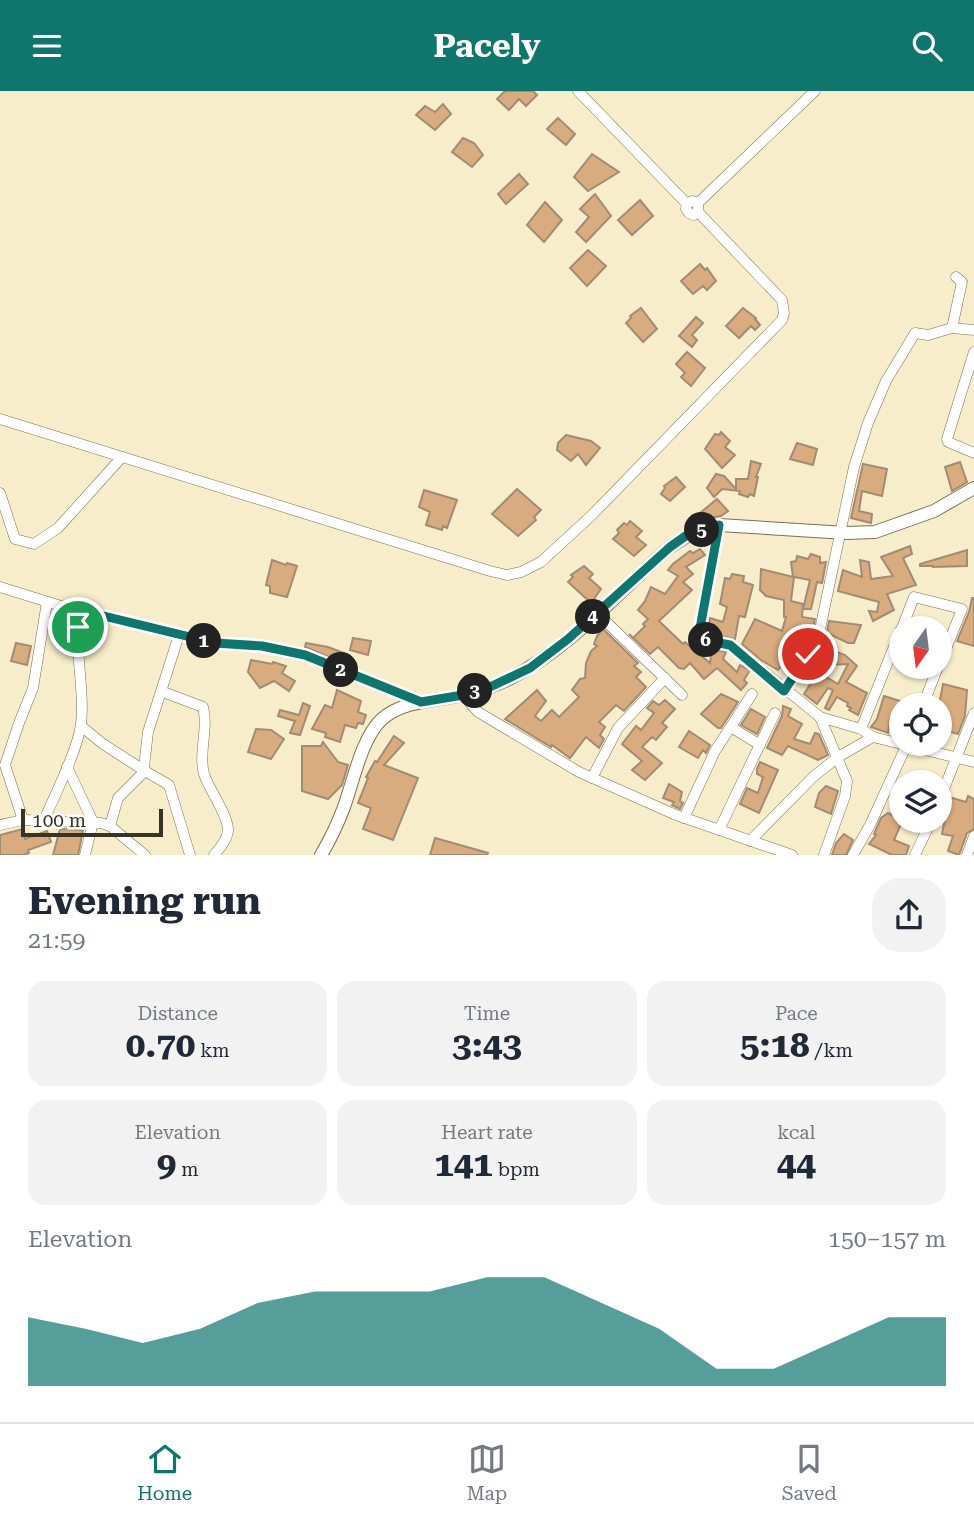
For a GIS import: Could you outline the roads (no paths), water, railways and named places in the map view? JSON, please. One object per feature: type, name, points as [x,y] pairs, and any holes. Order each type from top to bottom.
[{"type":"street","points":[[0,419],[490,571],[507,575],[521,572],[541,562],[592,515],[782,320],[784,313],[782,300],[695,206],[578,91]]},
{"type":"street","points":[[695,206],[815,91]]},
{"type":"street","points":[[952,328],[962,282],[956,277]]},
{"type":"street","points":[[784,691],[818,639],[853,467],[886,381],[915,333],[928,335],[952,328],[974,330]]},
{"type":"street","points":[[974,352],[947,439],[948,442],[974,453]]},
{"type":"street","points":[[0,493],[15,540],[34,544],[58,528],[122,457]]},
{"type":"street","points":[[321,855],[380,721],[391,712],[421,702],[463,695],[505,681],[530,668],[687,535],[719,525],[874,532],[934,511],[974,488]]},
{"type":"street","points":[[719,525],[698,639],[730,645],[784,691],[820,717],[889,741]]},
{"type":"street","points":[[0,587],[47,602],[179,635],[215,643],[262,646],[305,655],[421,702]]},
{"type":"street","points":[[907,616],[914,597],[962,609],[952,633]]},
{"type":"street","points":[[23,820],[3,764],[33,688],[47,602]]},
{"type":"street","points":[[44,820],[81,726],[82,689],[77,644],[83,611]]},
{"type":"street","points":[[597,613],[682,695]]},
{"type":"street","points":[[145,771],[148,732],[163,692],[179,635]]},
{"type":"street","points":[[861,729],[889,661]]},
{"type":"street","points":[[592,778],[618,727],[665,678]]},
{"type":"street","points":[[163,692],[203,707],[204,774],[228,826],[228,834],[214,855]]},
{"type":"street","points":[[684,818],[715,751],[752,694]]},
{"type":"street","points":[[463,695],[478,712],[592,778],[684,818],[792,855]]},
{"type":"street","points":[[719,830],[775,713]]},
{"type":"street","points":[[951,770],[974,713]]},
{"type":"street","points":[[820,717],[847,781],[845,796],[824,855]]},
{"type":"street","points":[[81,726],[103,744],[169,785],[190,855]]},
{"type":"street","points":[[731,727],[760,745]]},
{"type":"street","points":[[750,841],[813,777],[838,757],[873,737]]},
{"type":"street","points":[[853,855],[870,825],[901,756]]},
{"type":"street","points":[[948,756],[974,762]]},
{"type":"street","points":[[67,767],[93,822],[85,855]]},
{"type":"street","points":[[110,826],[118,799],[145,771]]},
{"type":"street","points":[[0,825],[23,820],[93,822],[110,826],[145,855]]},
{"type":"street","points":[[915,855],[925,833]]},
{"type":"street","points":[[967,855],[974,836]]}]
